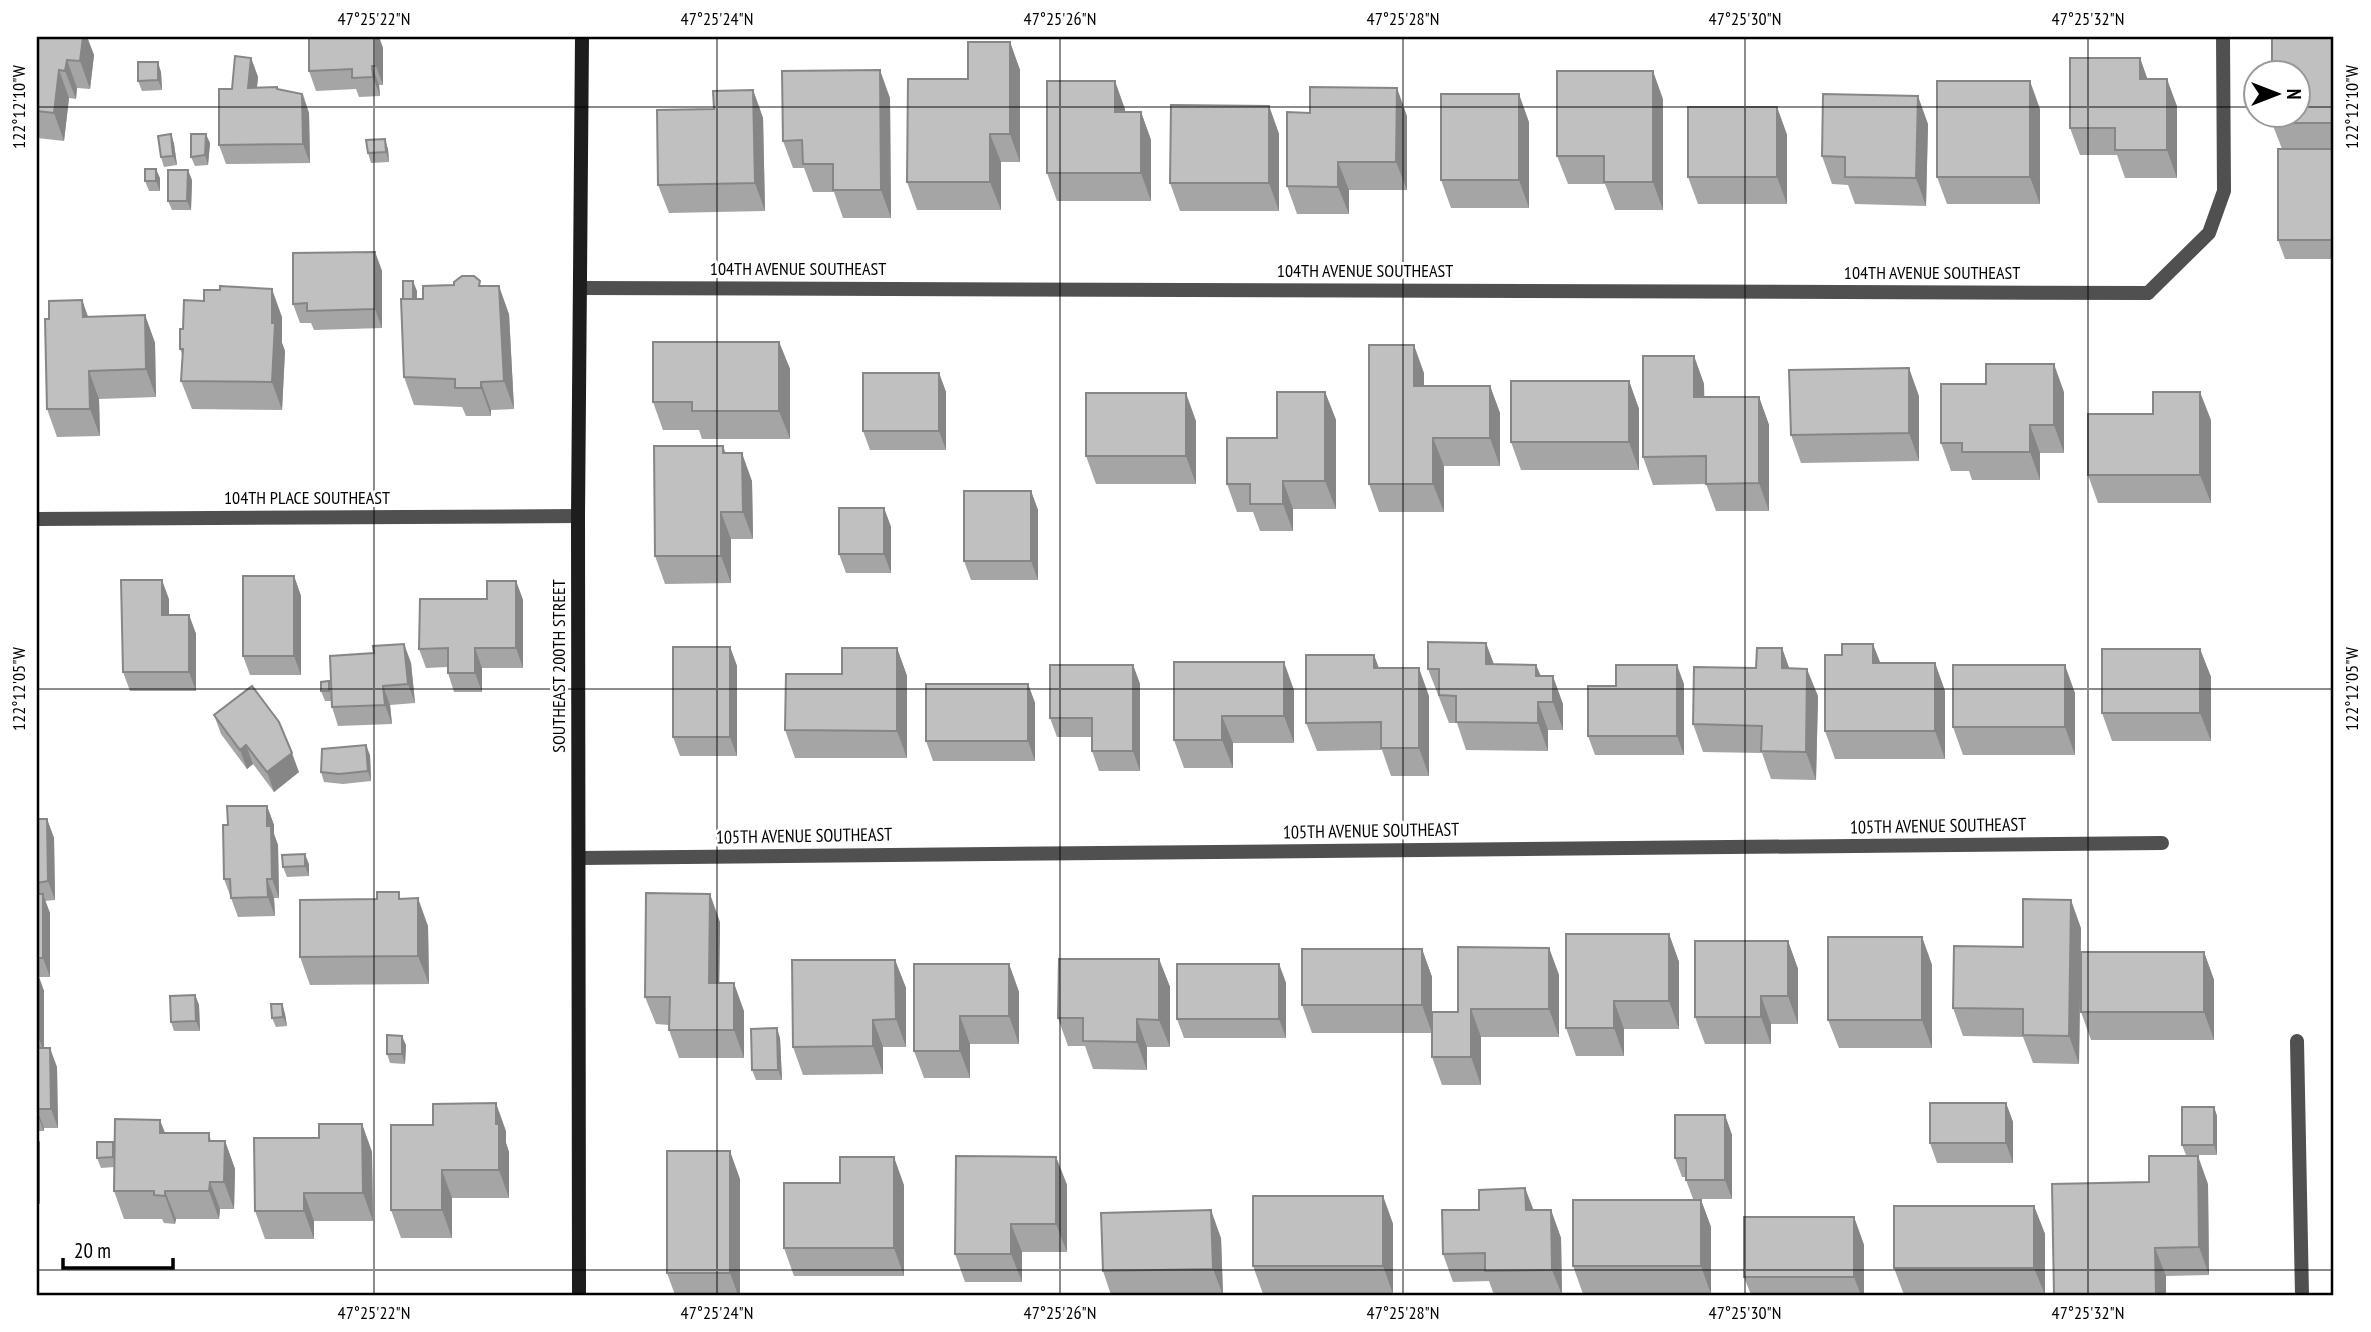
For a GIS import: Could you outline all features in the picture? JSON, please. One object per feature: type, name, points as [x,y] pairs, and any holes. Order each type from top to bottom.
[{"type":"street","name":"SOUTHEAST 200TH STREET","points":[[579,1295],[578,516],[582,37]]},
{"type":"street","name":"104TH AVENUE SOUTHEAST","points":[[581,288],[2148,293],[2209,233],[2224,191],[2223,37]]},
{"type":"street","name":"104TH PLACE SOUTHEAST","points":[[37,519],[578,516]]},
{"type":"street","name":"105TH AVENUE SOUTHEAST","points":[[580,858],[2162,844]]},
{"type":"street","points":[[2297,1041],[2302,1295]]},
{"type":"building","points":[[37,37],[83,37],[80,61],[67,60],[65,71],[59,70],[54,113],[37,111]]},
{"type":"building","points":[[309,37],[376,37],[376,66],[372,66],[373,77],[352,78],[352,69],[309,71]]},
{"type":"building","points":[[2272,37],[2334,37],[2334,123],[2312,123],[2312,60],[2272,60]]},
{"type":"building","points":[[968,42],[1010,42],[1010,134],[990,134],[990,182],[907,182],[908,79],[968,79]]},
{"type":"building","points":[[235,56],[251,58],[248,88],[277,87],[302,94],[303,144],[219,145],[219,89],[232,89]]},
{"type":"building","points":[[2070,58],[2140,58],[2140,79],[2167,79],[2167,150],[2115,150],[2115,128],[2070,128]]},
{"type":"building","points":[[138,62],[158,62],[158,80],[138,81]]},
{"type":"building","points":[[880,70],[881,190],[833,190],[833,164],[803,164],[802,140],[783,141],[782,71]]},
{"type":"building","points":[[1557,71],[1653,71],[1653,182],[1604,182],[1604,156],[1557,156]]},
{"type":"building","points":[[1047,81],[1115,81],[1115,112],[1141,112],[1141,173],[1047,173]]},
{"type":"building","points":[[1937,81],[2030,81],[2030,177],[1937,177]]},
{"type":"building","points":[[1310,87],[1397,88],[1396,162],[1338,162],[1338,187],[1287,186],[1287,112],[1310,113]]},
{"type":"building","points":[[753,90],[755,183],[658,185],[657,110],[714,109],[713,91]]},
{"type":"building","points":[[1441,94],[1519,94],[1519,180],[1441,180]]},
{"type":"building","points":[[1823,94],[1918,96],[1916,178],[1845,177],[1845,157],[1822,156]]},
{"type":"building","points":[[1171,105],[1269,106],[1269,183],[1170,183]]},
{"type":"building","points":[[1688,107],[1777,107],[1777,177],[1688,177]]},
{"type":"building","points":[[171,134],[173,156],[161,157],[158,136]]},
{"type":"building","points":[[191,134],[206,134],[205,155],[191,157]]},
{"type":"building","points":[[385,139],[386,152],[368,153],[366,140]]},
{"type":"building","points":[[2278,149],[2334,149],[2334,240],[2278,240]]},
{"type":"building","points":[[145,169],[156,169],[156,181],[145,181]]},
{"type":"building","points":[[168,170],[188,170],[187,201],[168,201]]},
{"type":"building","points":[[375,252],[375,309],[307,311],[307,303],[293,304],[293,253]]},
{"type":"building","points":[[462,276],[474,276],[480,281],[479,286],[499,286],[504,381],[481,382],[481,388],[455,388],[455,379],[404,377],[401,299],[423,299],[423,286],[454,285]]},
{"type":"building","points":[[403,281],[413,281],[413,299],[403,299]]},
{"type":"building","points":[[220,286],[272,289],[272,323],[275,323],[272,382],[181,381],[183,349],[180,349],[180,329],[183,329],[184,300],[204,301],[204,290],[220,290]]},
{"type":"building","points":[[82,300],[83,317],[145,315],[146,369],[89,371],[90,409],[47,409],[45,319],[49,319],[49,301]]},
{"type":"building","points":[[653,342],[779,342],[779,411],[692,411],[692,402],[653,402]]},
{"type":"building","points":[[1369,345],[1414,345],[1414,386],[1490,386],[1490,438],[1433,438],[1433,484],[1369,484]]},
{"type":"building","points":[[1643,356],[1694,356],[1694,397],[1759,397],[1759,483],[1706,484],[1706,456],[1643,457]]},
{"type":"building","points":[[1986,364],[2054,364],[2054,425],[2030,425],[2030,452],[1962,452],[1962,443],[1941,443],[1941,384],[1986,384]]},
{"type":"building","points":[[1909,368],[1909,433],[1791,435],[1789,370]]},
{"type":"building","points":[[863,373],[939,373],[939,431],[863,431]]},
{"type":"building","points":[[1511,381],[1629,381],[1629,442],[1511,442]]},
{"type":"building","points":[[1277,392],[1325,392],[1325,481],[1283,481],[1283,504],[1250,504],[1250,484],[1227,484],[1227,438],[1277,438]]},
{"type":"building","points":[[2153,392],[2200,392],[2200,475],[2088,475],[2088,414],[2153,414]]},
{"type":"building","points":[[1086,393],[1186,393],[1186,456],[1086,456]]},
{"type":"building","points":[[654,446],[723,446],[723,453],[742,453],[743,512],[721,512],[721,556],[655,556]]},
{"type":"building","points":[[964,491],[1031,491],[1031,561],[964,561]]},
{"type":"building","points":[[839,508],[884,508],[884,554],[839,554]]},
{"type":"building","points":[[243,576],[294,576],[294,656],[243,656]]},
{"type":"building","points":[[121,580],[162,580],[162,615],[189,615],[189,672],[123,672]]},
{"type":"building","points":[[487,581],[516,581],[516,648],[475,648],[475,673],[448,673],[448,648],[419,649],[420,599],[487,599]]},
{"type":"building","points":[[1428,642],[1486,643],[1486,664],[1536,665],[1536,676],[1553,676],[1553,702],[1538,702],[1538,723],[1456,722],[1456,696],[1439,695],[1439,669],[1428,669]]},
{"type":"building","points":[[404,644],[408,684],[383,686],[385,705],[332,707],[330,656],[374,653],[373,646]]},
{"type":"building","points":[[1842,644],[1873,644],[1873,663],[1935,663],[1935,731],[1825,731],[1825,655],[1842,655]]},
{"type":"building","points":[[673,647],[730,647],[730,737],[673,737]]},
{"type":"building","points":[[842,648],[897,648],[897,731],[785,730],[786,674],[842,674]]},
{"type":"building","points":[[1757,648],[1782,648],[1782,668],[1807,669],[1806,752],[1761,751],[1762,726],[1693,724],[1694,667],[1756,668]]},
{"type":"building","points":[[2102,649],[2200,649],[2200,713],[2102,713]]},
{"type":"building","points":[[1306,655],[1374,655],[1374,668],[1419,668],[1419,748],[1381,748],[1381,722],[1306,723]]},
{"type":"building","points":[[1174,662],[1284,662],[1284,716],[1222,716],[1222,740],[1174,740]]},
{"type":"building","points":[[1050,665],[1133,665],[1133,751],[1092,751],[1092,718],[1050,718]]},
{"type":"building","points":[[1616,665],[1677,665],[1677,736],[1588,736],[1588,686],[1616,686]]},
{"type":"building","points":[[1953,665],[2065,665],[2065,727],[1953,727]]},
{"type":"building","points":[[329,681],[329,691],[321,691],[321,682]]},
{"type":"building","points":[[926,684],[1028,684],[1028,741],[926,741]]},
{"type":"building","points":[[252,686],[279,722],[292,753],[267,772],[246,745],[240,750],[214,715]]},
{"type":"building","points":[[366,745],[368,771],[339,774],[321,772],[322,749]]},
{"type":"building","points":[[227,806],[267,806],[267,826],[271,826],[272,879],[267,879],[268,897],[231,898],[230,879],[224,879],[223,825],[228,825]]},
{"type":"building","points":[[37,819],[47,819],[48,881],[37,883]]},
{"type":"building","points":[[305,854],[305,866],[283,867],[282,855]]},
{"type":"building","points":[[377,892],[399,892],[399,899],[418,898],[418,956],[300,957],[300,900],[377,899]]},
{"type":"building","points":[[646,893],[710,894],[709,983],[734,983],[734,1030],[669,1030],[670,997],[645,997]]},
{"type":"building","points":[[37,894],[43,894],[43,958],[37,958]]},
{"type":"building","points":[[2023,899],[2071,900],[2069,1036],[2023,1035],[2023,1009],[1953,1008],[1954,946],[2023,947]]},
{"type":"building","points":[[1566,934],[1669,934],[1669,1001],[1614,1001],[1614,1028],[1566,1028]]},
{"type":"building","points":[[1828,937],[1922,937],[1922,1020],[1828,1020]]},
{"type":"building","points":[[1695,941],[1788,941],[1788,996],[1761,996],[1761,1017],[1695,1017]]},
{"type":"building","points":[[1458,947],[1549,948],[1549,1009],[1471,1009],[1471,1057],[1432,1057],[1432,1012],[1458,1012]]},
{"type":"building","points":[[1302,949],[1422,949],[1422,1005],[1302,1005]]},
{"type":"building","points":[[2081,952],[2204,952],[2204,1012],[2081,1012]]},
{"type":"building","points":[[1059,959],[1159,959],[1159,1020],[1137,1019],[1137,1042],[1083,1041],[1083,1018],[1058,1018]]},
{"type":"building","points":[[792,960],[895,960],[896,1019],[873,1020],[873,1046],[793,1047]]},
{"type":"building","points":[[914,964],[1009,964],[1009,1016],[960,1016],[960,1051],[914,1051]]},
{"type":"building","points":[[1177,964],[1279,964],[1279,1019],[1177,1019]]},
{"type":"building","points":[[195,995],[196,1021],[171,1022],[170,996]]},
{"type":"building","points":[[271,1004],[282,1004],[283,1017],[272,1018]]},
{"type":"building","points":[[777,1028],[778,1070],[752,1070],[751,1029]]},
{"type":"building","points":[[387,1035],[402,1036],[402,1054],[387,1054]]},
{"type":"building","points":[[37,1048],[50,1048],[51,1109],[37,1109]]},
{"type":"building","points":[[496,1103],[499,1170],[442,1170],[442,1210],[391,1210],[391,1125],[433,1125],[433,1104]]},
{"type":"building","points":[[1930,1103],[2006,1103],[2006,1143],[1930,1143]]},
{"type":"building","points":[[2182,1107],[2214,1107],[2214,1145],[2182,1145]]},
{"type":"building","points":[[1675,1115],[1725,1115],[1725,1180],[1686,1180],[1686,1158],[1675,1158]]},
{"type":"building","points":[[115,1119],[160,1120],[160,1133],[209,1133],[209,1141],[225,1141],[224,1182],[210,1182],[209,1191],[165,1191],[165,1196],[154,1195],[154,1191],[114,1191]]},
{"type":"building","points":[[319,1124],[362,1124],[363,1193],[304,1193],[304,1211],[255,1211],[254,1138],[319,1138]]},
{"type":"building","points":[[97,1142],[113,1142],[113,1157],[97,1158]]},
{"type":"building","points":[[667,1151],[730,1151],[730,1273],[667,1273]]},
{"type":"building","points":[[956,1156],[1056,1157],[1056,1224],[1011,1224],[1011,1254],[955,1254]]},
{"type":"building","points":[[2149,1156],[2198,1156],[2199,1247],[2155,1248],[2156,1295],[2054,1295],[2052,1184],[2149,1182]]},
{"type":"building","points":[[840,1157],[894,1157],[894,1248],[784,1248],[784,1183],[840,1183]]},
{"type":"building","points":[[1525,1188],[1526,1210],[1551,1210],[1552,1270],[1485,1271],[1485,1253],[1443,1254],[1442,1210],[1479,1210],[1479,1190]]},
{"type":"building","points":[[1253,1196],[1383,1196],[1383,1266],[1253,1266]]},
{"type":"building","points":[[1573,1200],[1701,1200],[1701,1266],[1573,1266]]},
{"type":"building","points":[[1894,1206],[2034,1206],[2034,1268],[1894,1268]]},
{"type":"building","points":[[1211,1210],[1213,1269],[1103,1271],[1101,1213]]},
{"type":"building","points":[[1744,1217],[1854,1217],[1854,1277],[1744,1277]]}]
